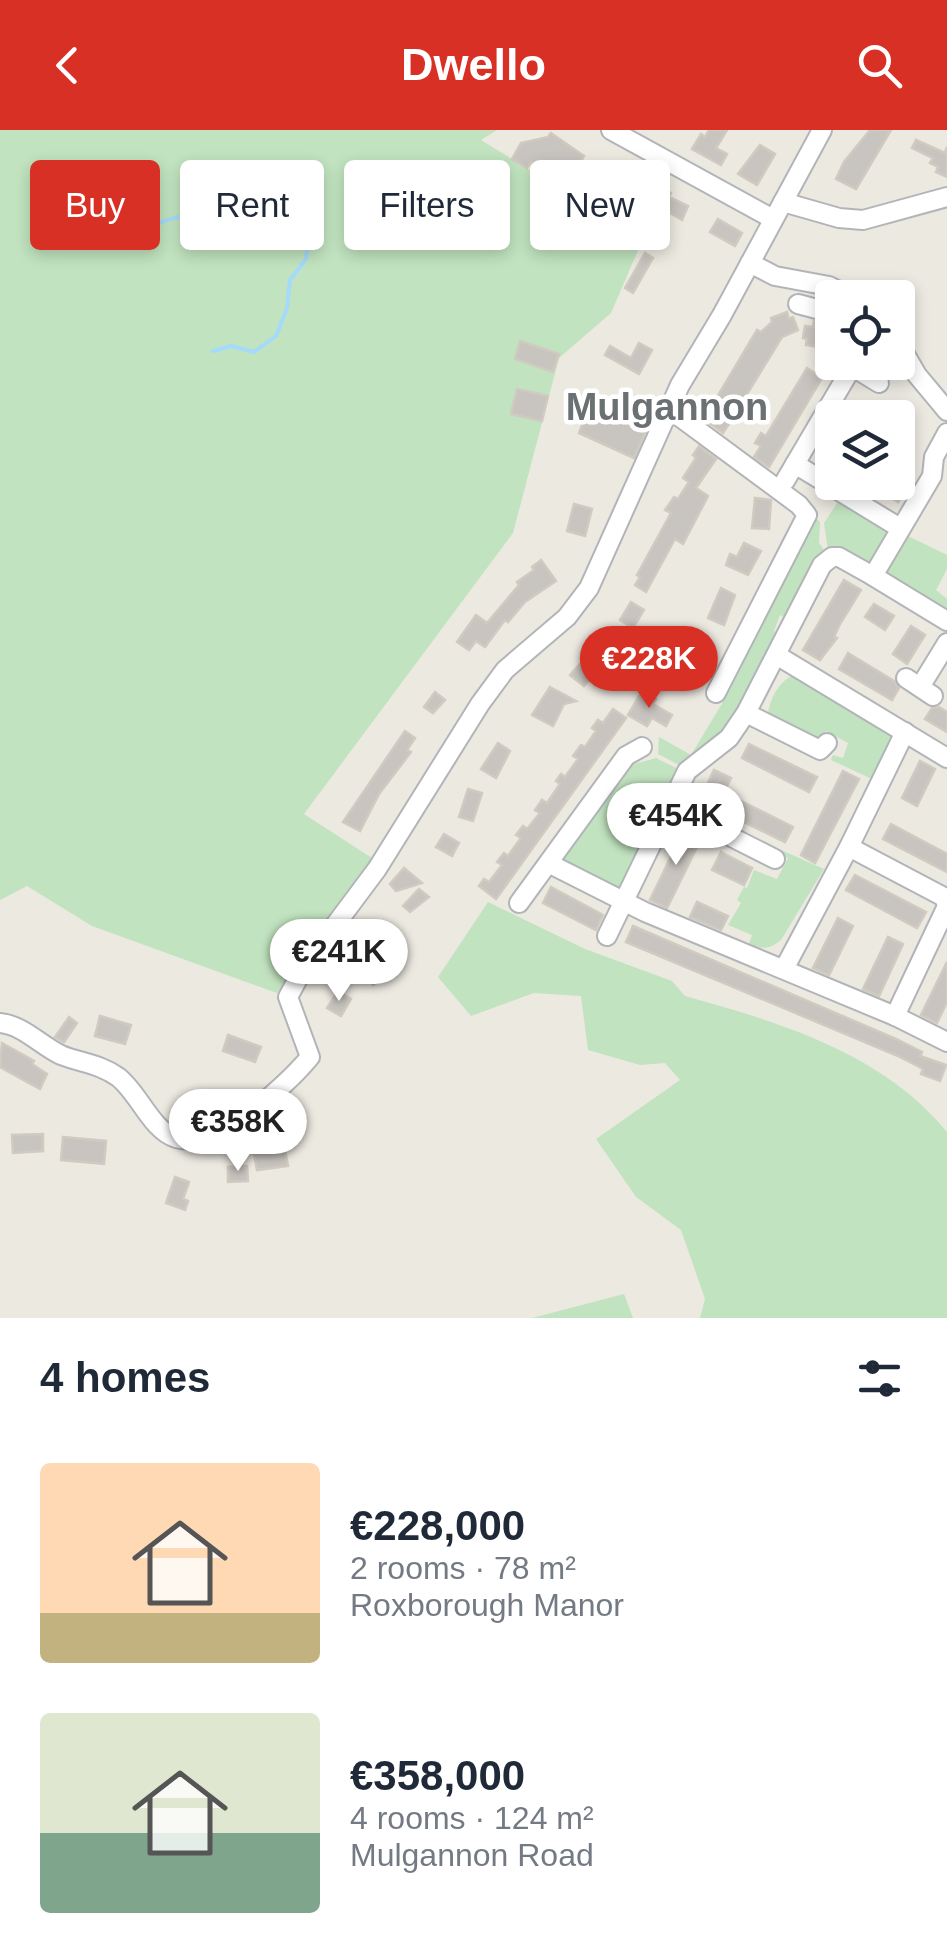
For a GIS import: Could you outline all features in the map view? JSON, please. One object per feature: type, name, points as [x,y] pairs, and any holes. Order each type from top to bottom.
[{"type":"street","points":[[611,130],[773,219]]},
{"type":"street","points":[[0,1024],[12,1024],[61,1055],[97,1065],[116,1076],[131,1088],[164,1131],[178,1139],[232,1126],[294,1077],[310,1057],[288,997],[306,964],[377,869],[438,768],[505,670],[567,617],[583,598],[601,566],[668,409],[822,130]]},
{"type":"street","points":[[783,202],[839,218],[863,220],[947,197]]},
{"type":"street","points":[[750,263],[775,276],[815,283]]},
{"type":"street","points":[[798,304],[815,308]]},
{"type":"street","points":[[915,372],[947,411]]},
{"type":"street","points":[[785,481],[845,380]]},
{"type":"street","points":[[875,380],[879,383]]},
{"type":"street","points":[[668,409],[799,505],[807,515],[716,693]]},
{"type":"street","points":[[873,576],[900,528],[940,472],[934,457],[947,433]]},
{"type":"street","points":[[796,464],[900,528]]},
{"type":"street","points":[[607,936],[651,837],[687,771],[729,738],[746,713],[826,560],[839,557],[947,621]]},
{"type":"street","points":[[920,687],[947,643]]},
{"type":"street","points":[[778,656],[947,758]]},
{"type":"street","points":[[746,713],[820,750],[826,743]]},
{"type":"street","points":[[784,968],[868,816],[905,732]]},
{"type":"street","points":[[519,903],[626,756],[642,747]]},
{"type":"street","points":[[670,806],[768,861]]},
{"type":"street","points":[[849,847],[944,897],[947,906],[895,1016]]},
{"type":"street","points":[[550,864],[624,902],[735,943],[947,1042]]},
{"type":"green space","points":[[0,130],[497,130],[481,140],[530,170],[530,250],[638,250],[611,313],[559,358],[513,533],[304,814],[375,860],[277,993],[92,926],[27,886],[0,900]]},
{"type":"green space","points":[[839,500],[845,500],[890,530],[871,561],[863,563],[828,550],[824,523]]},
{"type":"green space","points":[[816,518],[820,522],[819,543],[826,553],[789,619],[780,615],[774,631],[781,637],[725,733],[683,767],[658,754],[659,737],[691,755],[729,692]]},
{"type":"green space","points":[[904,534],[947,555],[947,569],[936,590],[947,599],[947,613],[885,574],[884,565]]},
{"type":"green space","points":[[794,674],[892,733],[874,780],[831,760],[833,755],[843,758],[848,743],[826,731],[819,740],[767,719],[775,692]]},
{"type":"green space","points":[[656,758],[680,770],[654,824],[646,822],[637,841],[644,845],[626,884],[619,891],[563,864],[561,859],[613,783],[617,784],[631,765]]},
{"type":"green space","points":[[781,850],[824,869],[781,940],[769,947],[758,947],[749,944],[752,935],[728,925],[754,870],[777,879],[788,858]]},
{"type":"green space","points":[[488,902],[585,949],[672,981],[685,996],[757,1017],[827,1044],[892,1081],[921,1105],[947,1132],[947,1318],[700,1318],[705,1299],[681,1230],[636,1197],[596,1139],[680,1080],[665,1063],[640,1065],[588,1050],[581,996],[534,993],[471,1016],[438,977]]},
{"type":"green space","points":[[624,1294],[633,1318],[532,1318]]},
{"type":"building","points":[[709,130],[727,130],[716,148],[727,154],[721,165],[692,149],[701,134],[705,137]]},
{"type":"building","points":[[870,130],[891,130],[856,189],[836,179],[844,162]]},
{"type":"building","points":[[551,133],[584,156],[582,160],[530,160],[527,168],[512,159],[521,143]]},
{"type":"building","points":[[916,140],[945,153],[947,147],[947,177],[936,172],[938,167],[930,163],[933,158],[912,148]]},
{"type":"building","points":[[760,145],[775,154],[757,185],[738,174]]},
{"type":"building","points":[[670,197],[688,206],[682,220],[670,213]]},
{"type":"building","points":[[718,219],[742,233],[735,246],[710,232]]},
{"type":"building","points":[[645,253],[653,258],[633,293],[625,288]]},
{"type":"building","points":[[787,312],[798,330],[782,337],[738,409],[744,413],[737,423],[732,419],[723,433],[708,422],[714,412],[710,409],[757,330],[761,332],[772,322],[771,318]]},
{"type":"building","points":[[814,321],[815,346],[806,345],[807,339],[803,338],[805,326],[813,327]]},
{"type":"building","points":[[520,341],[559,354],[553,372],[515,359]]},
{"type":"building","points":[[639,343],[652,350],[639,374],[605,355],[610,346],[631,358]]},
{"type":"building","points":[[807,368],[815,373],[815,380],[821,380],[769,467],[754,457],[761,446],[755,443],[761,433],[766,436]]},
{"type":"building","points":[[517,389],[548,396],[542,421],[511,414]]},
{"type":"building","points":[[592,398],[601,401],[596,413],[623,423],[633,402],[654,412],[634,458],[579,433]]},
{"type":"building","points":[[699,446],[716,459],[696,488],[708,496],[683,544],[675,539],[646,592],[635,585],[640,577],[637,575],[671,513],[665,510],[689,482],[683,478]]},
{"type":"building","points":[[755,498],[771,500],[769,529],[752,528]]},
{"type":"building","points":[[574,504],[592,509],[585,536],[567,531]]},
{"type":"building","points":[[744,543],[761,551],[748,575],[726,565],[730,554],[737,557]]},
{"type":"building","points":[[541,560],[556,581],[525,602],[508,622],[505,620],[485,647],[476,641],[469,650],[457,642],[476,615],[487,623],[519,585],[517,582]]},
{"type":"building","points":[[844,580],[861,590],[840,624],[834,637],[837,638],[820,660],[803,650]]},
{"type":"building","points":[[721,588],[735,595],[724,625],[708,618]]},
{"type":"building","points":[[631,602],[644,610],[633,628],[620,620]]},
{"type":"building","points":[[874,604],[894,616],[885,630],[865,617]]},
{"type":"building","points":[[911,626],[925,635],[907,664],[893,654]]},
{"type":"building","points":[[701,637],[713,644],[695,673],[684,666]]},
{"type":"building","points":[[603,638],[616,649],[584,686],[570,675]]},
{"type":"building","points":[[848,653],[894,681],[899,688],[892,700],[839,669]]},
{"type":"building","points":[[550,687],[576,701],[564,704],[553,726],[532,715]]},
{"type":"building","points":[[642,691],[656,699],[653,704],[672,715],[666,726],[652,718],[647,726],[628,715]]},
{"type":"building","points":[[435,692],[445,700],[433,713],[424,707]]},
{"type":"building","points":[[932,708],[947,712],[947,732],[925,719]]},
{"type":"building","points":[[613,709],[626,718],[496,899],[479,886],[484,879],[489,882],[502,865],[497,862],[504,853],[508,856],[521,838],[516,835],[523,826],[527,829],[540,813],[535,810],[542,800],[547,803],[560,784],[556,781],[561,774],[565,777],[578,759],[573,756],[596,731],[592,728],[598,720],[603,723]]},
{"type":"building","points":[[405,731],[415,738],[407,750],[411,752],[379,794],[360,831],[343,822]]},
{"type":"building","points":[[498,743],[510,751],[496,778],[481,769]]},
{"type":"building","points":[[749,744],[817,777],[809,792],[742,758]]},
{"type":"building","points":[[920,761],[935,769],[917,806],[902,798]]},
{"type":"building","points":[[714,770],[731,778],[713,814],[697,806]]},
{"type":"building","points":[[843,771],[859,779],[815,863],[801,855]]},
{"type":"building","points":[[468,789],[482,793],[473,821],[459,817]]},
{"type":"building","points":[[741,801],[793,827],[785,842],[733,817]]},
{"type":"building","points":[[891,824],[947,854],[947,872],[883,839]]},
{"type":"building","points":[[685,828],[702,837],[667,908],[650,900]]},
{"type":"building","points":[[444,834],[459,843],[452,856],[436,847]]},
{"type":"building","points":[[721,852],[752,868],[744,885],[712,870]]},
{"type":"building","points":[[404,868],[422,883],[396,891],[390,884]]},
{"type":"building","points":[[855,875],[926,912],[917,928],[846,890]]},
{"type":"building","points":[[551,887],[603,915],[596,930],[543,903]]},
{"type":"building","points":[[419,889],[429,897],[410,912],[403,906]]},
{"type":"building","points":[[697,902],[728,916],[721,930],[690,917]]},
{"type":"building","points":[[838,918],[853,926],[829,975],[813,968]]},
{"type":"building","points":[[633,926],[922,1052],[920,1056],[946,1065],[940,1081],[921,1074],[923,1069],[898,1056],[626,942]]},
{"type":"building","points":[[888,937],[903,944],[879,996],[863,989]]},
{"type":"building","points":[[396,953],[403,965],[373,985],[365,973],[373,968],[370,964]]},
{"type":"building","points":[[947,962],[947,1002],[937,1023],[921,1015]]},
{"type":"building","points":[[338,991],[351,999],[341,1016],[327,1008]]},
{"type":"building","points":[[100,1016],[131,1025],[125,1044],[95,1036]]},
{"type":"building","points":[[69,1017],[77,1023],[64,1042],[55,1037]]},
{"type":"building","points":[[228,1035],[261,1047],[255,1062],[223,1051]]},
{"type":"building","points":[[2,1043],[34,1061],[32,1064],[47,1074],[40,1089],[0,1067]]},
{"type":"building","points":[[43,1134],[43,1151],[13,1153],[12,1135]]},
{"type":"building","points":[[63,1137],[106,1141],[104,1164],[61,1160]]},
{"type":"building","points":[[284,1144],[288,1166],[257,1170],[253,1149]]},
{"type":"building","points":[[247,1166],[248,1181],[228,1182],[228,1167]]},
{"type":"building","points":[[175,1177],[189,1182],[183,1199],[188,1201],[185,1210],[166,1203]]},
{"type":"waterway","points":[[160,223],[180,217]]},
{"type":"waterway","points":[[213,351],[231,346],[254,352],[276,336],[287,308],[290,280],[306,259],[307,250]]},
{"type":"district","name":"Mulgannon","points":[[667,407]]}]
